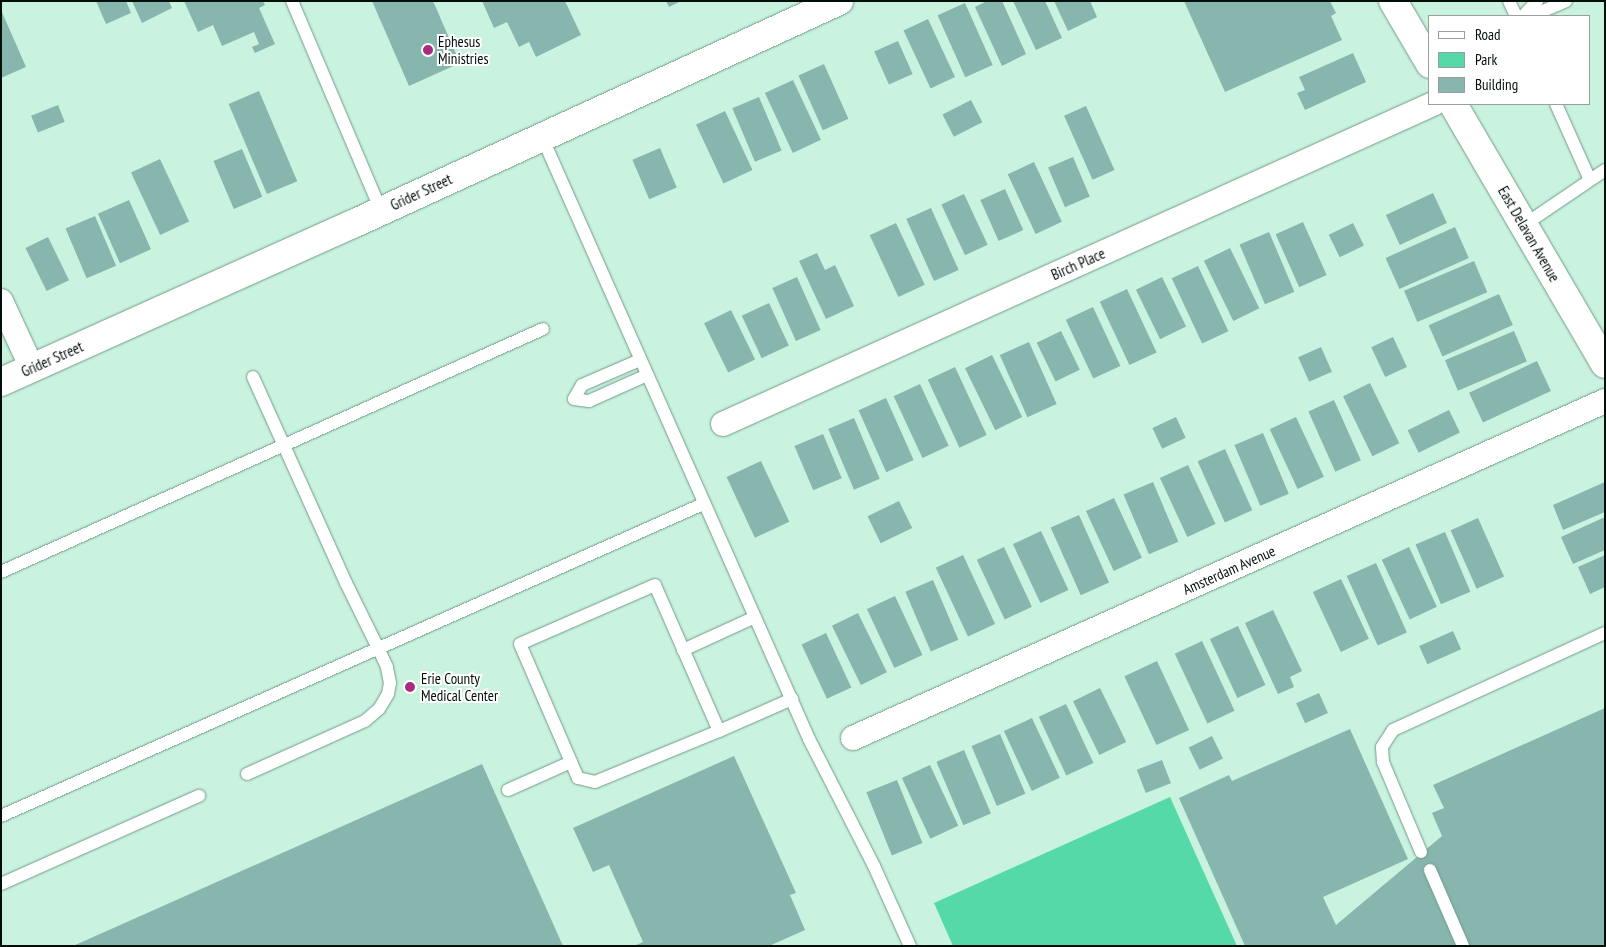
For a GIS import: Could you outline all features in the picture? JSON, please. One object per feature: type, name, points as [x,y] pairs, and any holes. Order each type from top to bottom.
[{"type":"street","name":"Grider Street","points":[[1,382],[381,211],[839,1]]},
{"type":"street","points":[[1393,1],[1428,61]]},
{"type":"street","name":"Birch Place","points":[[723,424],[1431,105]]},
{"type":"street","name":"East Delavan Avenue","points":[[1454,105],[1605,364]]},
{"type":"street","points":[[1,301],[32,368]]},
{"type":"street","name":"Amsterdam Avenue","points":[[854,738],[1605,401]]},
{"type":"lane","points":[[292,1],[381,211]]},
{"type":"lane","points":[[1509,1],[1516,15]]},
{"type":"lane","points":[[1524,15],[1537,1]]},
{"type":"lane","points":[[1533,15],[1566,1]]},
{"type":"lane","points":[[1556,105],[1590,180]]},
{"type":"lane","points":[[542,137],[703,504],[809,739],[874,866],[910,946]]},
{"type":"lane","points":[[1524,225],[1605,170]]},
{"type":"lane","points":[[1,572],[543,329]]},
{"type":"lane","points":[[640,360],[582,386],[574,399],[589,401],[647,375]]},
{"type":"lane","points":[[247,774],[366,721],[379,709],[388,694],[390,683],[378,648],[346,583],[253,378]]},
{"type":"lane","points":[[1,816],[703,504]]},
{"type":"lane","points":[[719,732],[655,585],[520,644],[578,778],[595,782],[719,732],[792,700]]},
{"type":"lane","points":[[683,650],[754,617]]},
{"type":"lane","points":[[1421,852],[1383,762],[1382,747],[1393,730],[1605,633]]},
{"type":"lane","points":[[508,790],[571,762]]},
{"type":"lane","points":[[1,884],[199,796]]},
{"type":"lane","points":[[1430,870],[1463,946]]},
{"type":"green space","points":[[1170,797],[1237,946],[953,946],[934,903]]},
{"type":"building","points":[[96,1],[126,1],[131,13],[106,24]]},
{"type":"building","points":[[132,1],[169,1],[172,8],[142,23]]},
{"type":"building","points":[[184,1],[263,1],[265,5],[259,8],[275,44],[255,53],[252,47],[259,44],[254,32],[222,46],[213,25],[198,32]]},
{"type":"building","points":[[372,1],[433,1],[460,63],[409,86]]},
{"type":"building","points":[[482,1],[565,1],[581,35],[536,57],[529,42],[519,47],[507,22],[494,28]]},
{"type":"building","points":[[666,1],[681,1],[669,7]]},
{"type":"building","points":[[987,1],[1002,1],[1026,54],[1002,66],[975,7]]},
{"type":"building","points":[[1013,1],[1045,1],[1062,38],[1036,50]]},
{"type":"building","points":[[1054,1],[1090,1],[1097,17],[1068,31]]},
{"type":"building","points":[[1184,1],[1330,1],[1336,13],[1331,16],[1342,40],[1225,92]]},
{"type":"building","points":[[965,3],[993,65],[965,77],[938,15]]},
{"type":"building","points":[[1,10],[26,67],[1,78]]},
{"type":"building","points":[[928,19],[955,77],[931,88],[904,30]]},
{"type":"building","points":[[898,41],[913,74],[889,84],[874,52]]},
{"type":"building","points":[[1353,53],[1366,82],[1305,110],[1297,93],[1305,90],[1299,77]]},
{"type":"building","points":[[824,64],[848,119],[823,130],[798,75]]},
{"type":"building","points":[[793,80],[821,140],[793,153],[765,93]]},
{"type":"building","points":[[259,91],[297,181],[267,194],[229,104]]},
{"type":"building","points":[[759,97],[782,150],[755,162],[732,108]]},
{"type":"building","points":[[971,100],[982,122],[954,137],[942,115]]},
{"type":"building","points":[[58,105],[65,122],[38,133],[31,116]]},
{"type":"building","points":[[1086,106],[1114,170],[1093,180],[1064,116]]},
{"type":"building","points":[[725,111],[752,170],[723,183],[696,125]]},
{"type":"building","points":[[660,148],[677,188],[649,199],[632,160]]},
{"type":"building","points":[[242,149],[262,197],[234,209],[213,161]]},
{"type":"building","points":[[1073,157],[1090,197],[1065,207],[1048,168]]},
{"type":"building","points":[[160,159],[189,222],[160,235],[131,173]]},
{"type":"building","points":[[1034,162],[1062,222],[1036,234],[1008,174]]},
{"type":"building","points":[[1005,189],[1023,230],[999,241],[980,200]]},
{"type":"building","points":[[1433,193],[1447,223],[1400,245],[1386,215]]},
{"type":"building","points":[[964,194],[988,245],[965,255],[941,205]]},
{"type":"building","points":[[129,200],[151,249],[120,263],[98,214]]},
{"type":"building","points":[[931,208],[959,270],[934,281],[906,219]]},
{"type":"building","points":[[95,216],[116,266],[87,278],[66,229]]},
{"type":"building","points":[[1303,222],[1327,275],[1299,287],[1276,234]]},
{"type":"building","points":[[896,223],[925,285],[898,297],[870,235]]},
{"type":"building","points":[[1353,223],[1364,245],[1340,257],[1329,235]]},
{"type":"building","points":[[1455,227],[1469,258],[1399,289],[1386,258]]},
{"type":"building","points":[[1269,232],[1294,292],[1265,304],[1240,245]]},
{"type":"building","points":[[48,237],[69,280],[47,291],[26,248]]},
{"type":"building","points":[[1230,248],[1259,308],[1233,321],[1204,261]]},
{"type":"building","points":[[817,253],[825,270],[835,265],[854,306],[826,319],[799,261]]},
{"type":"building","points":[[1474,261],[1487,292],[1417,322],[1404,291]]},
{"type":"building","points":[[1198,266],[1228,331],[1202,344],[1172,278]]},
{"type":"building","points":[[797,277],[821,330],[796,341],[772,288]]},
{"type":"building","points":[[1162,277],[1186,326],[1160,339],[1136,290]]},
{"type":"building","points":[[1127,289],[1157,352],[1129,365],[1100,302]]},
{"type":"building","points":[[1499,294],[1513,325],[1442,356],[1429,325]]},
{"type":"building","points":[[769,303],[789,346],[762,358],[742,316]]},
{"type":"building","points":[[1093,307],[1120,366],[1093,379],[1066,320]]},
{"type":"building","points":[[731,310],[755,359],[728,373],[704,323]]},
{"type":"building","points":[[1061,331],[1080,370],[1056,381],[1037,343]]},
{"type":"building","points":[[1514,331],[1527,361],[1458,391],[1445,360]]},
{"type":"building","points":[[1393,337],[1407,367],[1385,377],[1371,347]]},
{"type":"building","points":[[1029,342],[1057,404],[1027,417],[1000,355]]},
{"type":"building","points":[[1321,347],[1332,372],[1309,382],[1298,357]]},
{"type":"building","points":[[992,355],[1022,417],[995,430],[965,368]]},
{"type":"building","points":[[1537,361],[1551,391],[1483,423],[1469,393]]},
{"type":"building","points":[[955,367],[987,435],[960,448],[928,380]]},
{"type":"building","points":[[1370,383],[1399,443],[1372,456],[1343,396]]},
{"type":"building","points":[[920,384],[949,446],[922,458],[894,396]]},
{"type":"building","points":[[886,398],[914,460],[886,472],[859,410]]},
{"type":"building","points":[[1334,400],[1361,460],[1335,472],[1308,411]]},
{"type":"building","points":[[1449,410],[1460,432],[1419,453],[1408,430]]},
{"type":"building","points":[[1176,417],[1186,438],[1162,449],[1152,428]]},
{"type":"building","points":[[1296,417],[1324,477],[1298,489],[1270,429]]},
{"type":"building","points":[[854,418],[880,479],[854,490],[828,429]]},
{"type":"building","points":[[1263,433],[1289,494],[1260,506],[1234,445]]},
{"type":"building","points":[[823,434],[842,478],[813,490],[794,446]]},
{"type":"building","points":[[1225,449],[1252,510],[1225,522],[1198,461]]},
{"type":"building","points":[[761,461],[789,522],[755,538],[727,477]]},
{"type":"building","points":[[1188,465],[1215,524],[1187,537],[1160,478]]},
{"type":"building","points":[[1153,482],[1178,542],[1149,554],[1124,495]]},
{"type":"building","points":[[1605,482],[1605,512],[1563,530],[1553,505]]},
{"type":"building","points":[[1114,498],[1142,558],[1114,571],[1086,511]]},
{"type":"building","points":[[899,501],[912,528],[881,543],[868,516]]},
{"type":"building","points":[[1079,515],[1109,583],[1081,595],[1051,528]]},
{"type":"building","points":[[1605,517],[1605,550],[1573,564],[1561,537]]},
{"type":"building","points":[[1478,518],[1504,576],[1477,589],[1451,530]]},
{"type":"building","points":[[1041,531],[1068,590],[1040,603],[1013,544]]},
{"type":"building","points":[[1445,532],[1470,592],[1441,604],[1416,545]]},
{"type":"building","points":[[1004,547],[1032,607],[1005,619],[977,560]]},
{"type":"building","points":[[1409,547],[1437,607],[1410,619],[1382,560]]},
{"type":"building","points":[[963,555],[995,624],[968,637],[936,568]]},
{"type":"building","points":[[1605,555],[1605,587],[1590,594],[1578,567]]},
{"type":"building","points":[[1376,563],[1407,632],[1378,645],[1347,576]]},
{"type":"building","points":[[1341,579],[1369,639],[1341,652],[1313,592]]},
{"type":"building","points":[[933,580],[958,640],[931,652],[905,592]]},
{"type":"building","points":[[895,596],[922,655],[894,668],[867,609]]},
{"type":"building","points":[[1273,610],[1302,671],[1290,677],[1294,687],[1278,694],[1245,623]]},
{"type":"building","points":[[858,613],[887,672],[861,685],[832,626]]},
{"type":"building","points":[[1238,626],[1265,685],[1237,698],[1210,639]]},
{"type":"building","points":[[1453,631],[1461,649],[1427,664],[1419,646]]},
{"type":"building","points":[[826,633],[851,687],[827,699],[802,644]]},
{"type":"building","points":[[1202,641],[1235,711],[1207,723],[1175,654]]},
{"type":"building","points":[[1157,661],[1189,730],[1156,745],[1124,676]]},
{"type":"building","points":[[1100,688],[1126,742],[1099,755],[1073,701]]},
{"type":"building","points":[[1319,693],[1328,713],[1305,723],[1296,703]]},
{"type":"building","points":[[1066,704],[1093,763],[1066,776],[1039,717]]},
{"type":"building","points":[[1605,708],[1605,946],[1245,946],[1179,798],[1229,775],[1232,781],[1350,729],[1408,859],[1323,897],[1336,925],[1442,836],[1432,813],[1444,808],[1433,785]]},
{"type":"building","points":[[1032,718],[1060,778],[1032,791],[1004,731]]},
{"type":"building","points":[[1000,734],[1025,794],[997,806],[971,746]]},
{"type":"building","points":[[1212,736],[1223,758],[1200,770],[1189,747]]},
{"type":"building","points":[[964,750],[991,814],[963,825],[936,762]]},
{"type":"building","points":[[734,756],[796,893],[790,895],[805,930],[769,946],[634,946],[643,942],[609,865],[593,872],[573,828]]},
{"type":"building","points":[[1162,760],[1171,783],[1146,793],[1137,770]]},
{"type":"building","points":[[482,764],[563,946],[73,946]]},
{"type":"building","points":[[930,765],[958,826],[930,839],[902,778]]},
{"type":"building","points":[[897,780],[922,843],[892,855],[866,792]]},
{"type":"place","name":"Ephesus Ministries","points":[[428,50]]},
{"type":"place","name":"Erie County Medical Center","points":[[410,687]]}]
